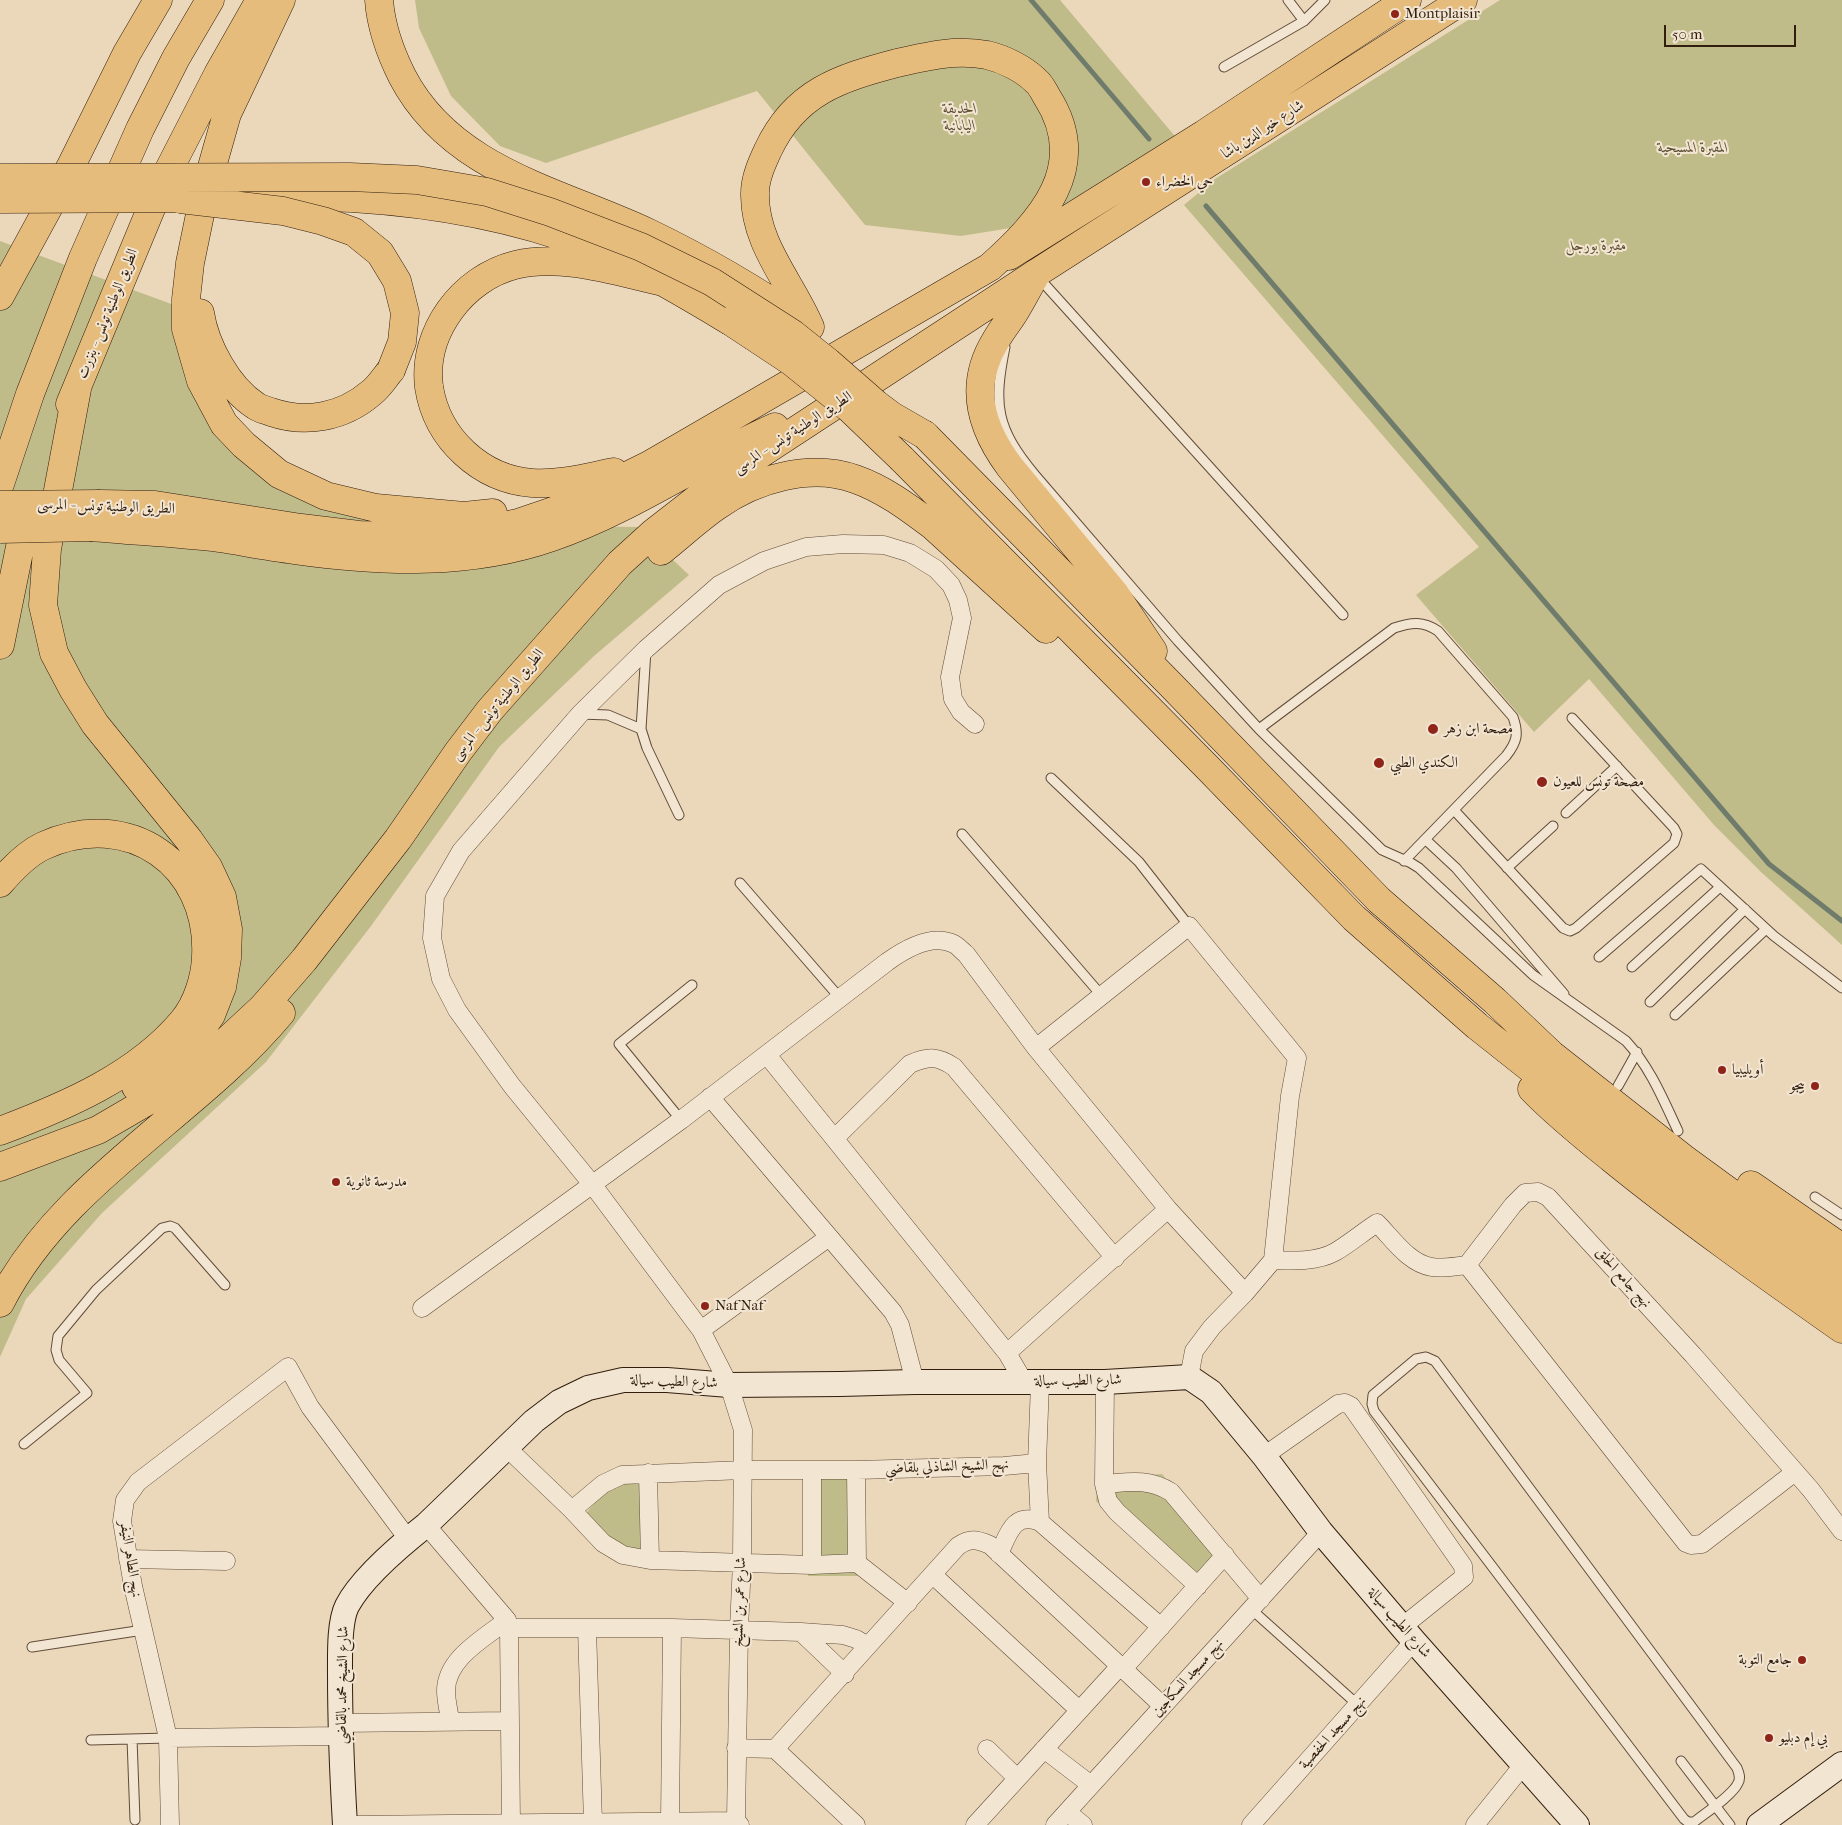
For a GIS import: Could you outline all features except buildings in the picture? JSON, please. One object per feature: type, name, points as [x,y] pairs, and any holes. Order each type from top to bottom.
[{"type":"main road","points":[[0,296],[71,166],[128,53],[158,0]]},
{"type":"main road","points":[[0,484],[30,394],[83,258],[140,129],[176,58],[210,0]]},
{"type":"main road","name":"الطريق الوطنية تونس - بنزرت","points":[[0,645],[20,547],[66,414],[160,187],[218,74],[260,0]]},
{"type":"main road","points":[[281,0],[227,114],[204,194],[190,263],[186,299],[186,329],[201,381],[224,424],[244,445],[279,474],[326,496],[376,508],[464,516],[562,508]]},
{"type":"main road","points":[[380,0],[385,35],[394,61],[407,86],[441,129],[462,147],[488,164],[648,233],[694,256],[764,295],[817,332],[925,435],[1379,900],[1495,1001],[1674,1166],[1842,1305]]},
{"type":"main road","name":"شارع خير الدين باشا","points":[[990,267],[1204,134],[1407,0]]},
{"type":"main road","name":"شارع خير الدين باشا","points":[[1035,274],[1464,0]]},
{"type":"main road","points":[[817,332],[761,235],[756,213],[755,191],[762,164],[773,138],[790,116],[810,97],[834,82],[860,72],[926,56],[965,52],[1011,63],[1037,81],[1055,109],[1064,139],[1062,170],[1050,201],[1030,229],[990,267]]},
{"type":"main road","points":[[0,178],[350,177],[417,180],[487,192],[550,212],[641,247],[712,282],[793,334],[876,404],[892,416],[925,435]]},
{"type":"main road","points":[[180,198],[283,211],[323,221],[354,232],[380,253],[397,281],[405,313],[402,342],[391,370],[372,393],[348,409],[320,418],[287,418],[257,407],[232,386],[218,364],[202,325],[199,306],[197,230]]},
{"type":"main road","points":[[0,200],[351,198],[454,209],[498,218],[586,245],[668,283],[792,362],[849,408],[902,459],[1206,766],[1354,918],[1477,1026],[1674,1166],[1842,1274]]},
{"type":"main road","points":[[649,465],[560,482],[532,483],[504,477],[479,466],[458,448],[444,430],[434,409],[429,386],[430,363],[435,341],[446,314],[464,292],[488,275],[515,265],[556,261],[668,283]]},
{"type":"main road","name":"الطريق الوطنية تونس - المرسى","points":[[0,505],[96,516],[155,505],[359,535],[415,537],[469,534],[518,523],[562,508],[649,465],[990,267]]},
{"type":"main road","points":[[1035,274],[1017,309],[995,340],[982,371],[980,404],[984,421],[995,445],[1010,467],[1131,615],[1146,638],[1171,685]]},
{"type":"main road","name":"الطريق الوطنية تونس - المرسى","points":[[0,1167],[98,1130],[158,1095],[205,1061],[263,1007],[304,960],[398,839],[458,752],[490,710],[620,563],[688,504],[732,472],[848,398],[1035,274]]},
{"type":"main road","points":[[55,1146],[78,1124],[148,1080],[169,1064],[195,1038],[211,1015],[222,986],[227,958],[228,929],[222,897],[208,867],[189,840],[95,724],[73,689],[54,653],[44,605],[47,548],[77,389]]},
{"type":"main road","points":[[0,529],[96,516],[295,550],[359,558],[416,560],[472,557],[550,538],[588,524],[624,507],[769,430],[848,398]]},
{"type":"main road","points":[[558,633],[718,505],[730,498],[757,484],[776,478],[813,473],[834,474],[853,478],[872,486],[914,511],[933,526],[1157,729],[1206,766]]},
{"type":"main road","points":[[0,883],[19,862],[41,847],[68,837],[94,834],[124,836],[147,845],[165,856],[182,873],[196,896],[204,919],[206,943],[205,967],[198,993],[184,1019],[164,1042],[139,1062],[103,1084],[50,1112],[0,1131]]},
{"type":"main road","points":[[0,1302],[38,1242],[82,1197],[150,1135],[217,1079],[276,1019],[316,971],[354,918],[398,839]]},
{"type":"main road","points":[[1495,1001],[1544,1032],[1739,1177],[1842,1248]]},
{"type":"main road","points":[[1477,1026],[1511,1068],[1560,1117],[1642,1183],[1842,1329]]},
{"type":"street","name":"شارع عمر بن الشيخ","points":[[738,1823],[736,1748],[742,1562],[743,1430],[729,1385],[701,1330],[592,1184],[512,1086],[457,1010],[441,979],[432,938],[435,896],[461,851],[580,714],[646,649],[719,585],[764,560],[806,547],[843,544],[884,545],[910,553],[936,570],[951,585],[958,600],[962,618],[950,677],[953,699],[961,712],[974,724]]},
{"type":"street","points":[[1036,1048],[1189,926],[1297,1058],[1290,1096],[1273,1260],[1245,1293],[1212,1327],[1194,1351],[1188,1378]]},
{"type":"street","points":[[422,1308],[682,1120],[887,962],[916,944],[935,941],[952,943],[966,954],[1036,1048],[1168,1209],[1245,1293]]},
{"type":"street","points":[[767,1055],[1032,1382],[1040,1522]]},
{"type":"street","points":[[835,1138],[910,1064],[922,1059],[943,1060],[954,1067],[1115,1258]]},
{"type":"street","points":[[710,1097],[894,1312],[900,1326],[915,1382]]},
{"type":"street","name":"نهج جامع الحلق","points":[[1467,1266],[1525,1193],[1538,1192],[1548,1197],[1686,1347],[1795,1472],[1842,1531]]},
{"type":"street","points":[[1007,1353],[1168,1209]]},
{"type":"street","points":[[1273,1260],[1311,1259],[1334,1252],[1377,1223],[1409,1256],[1419,1263],[1432,1268],[1467,1266],[1686,1543],[1691,1546],[1702,1544],[1795,1472]]},
{"type":"street","points":[[701,1330],[829,1237]]},
{"type":"street","name":"نهج الطاهر النيفر","points":[[170,1825],[168,1738],[143,1630],[122,1521],[125,1500],[138,1482],[288,1367],[310,1407],[417,1532]]},
{"type":"street","name":"شارع الطيب سيالة","points":[[417,1532],[534,1421],[559,1402],[588,1388],[623,1380],[667,1380],[729,1385],[915,1382],[1105,1382],[1188,1378],[1211,1392],[1264,1456],[1321,1532],[1408,1634],[1577,1825]]},
{"type":"street","points":[[1105,1382],[1104,1484],[1108,1501],[1117,1512],[1198,1586]]},
{"type":"street","name":"نهج مسجد الحفصية","points":[[1251,1825],[1358,1705],[1408,1634],[1464,1577],[1465,1571],[1464,1566],[1351,1406],[1345,1403],[1338,1404],[1264,1456]]},
{"type":"street","points":[[506,1447],[572,1510],[603,1543],[623,1555],[650,1560],[812,1564],[857,1563],[908,1603]]},
{"type":"street","name":"نهج الشيخ الشاذلي بلقاضي","points":[[572,1510],[604,1484],[622,1475],[743,1470],[856,1470],[1004,1466],[1037,1463]]},
{"type":"street","points":[[812,1470],[812,1564]]},
{"type":"street","points":[[856,1470],[857,1563]]},
{"type":"street","points":[[648,1473],[650,1560]]},
{"type":"street","points":[[1104,1484],[1145,1482],[1159,1485],[1171,1492],[1225,1555],[1256,1604]]},
{"type":"street","points":[[1000,1554],[1012,1526],[1024,1519],[1040,1522],[1160,1627]]},
{"type":"street","points":[[417,1532],[508,1624],[510,1720],[508,1824]]},
{"type":"street","name":"شارع الشيخ محمد بالقاضي","points":[[345,1825],[340,1730],[340,1655],[342,1627],[346,1608],[356,1591],[417,1532]]},
{"type":"street","name":"نهج مسجد السكاجين","points":[[1061,1819],[1321,1532]]},
{"type":"street","points":[[775,1749],[845,1674],[958,1546],[968,1540],[980,1540],[990,1545],[1163,1706]]},
{"type":"street","points":[[975,1825],[1225,1555]]},
{"type":"street","points":[[128,1558],[226,1561]]},
{"type":"street","points":[[933,1575],[1080,1710]]},
{"type":"street","points":[[450,1722],[446,1690],[448,1675],[455,1663],[464,1654],[508,1624],[587,1628],[672,1628],[802,1632],[843,1635],[856,1639],[868,1646]]},
{"type":"street","points":[[587,1628],[593,1822]]},
{"type":"street","points":[[670,1822],[672,1628]]},
{"type":"street","points":[[802,1632],[845,1674]]},
{"type":"street","points":[[168,1738],[510,1720]]},
{"type":"street","points":[[736,1748],[775,1749],[856,1825]]},
{"type":"street","points":[[986,1749],[1018,1778]]},
{"type":"street","points":[[1044,1749],[1091,1785]]},
{"type":"street","points":[[1475,1825],[1524,1764]]},
{"type":"street","points":[[1769,1822],[1842,1764]]},
{"type":"street","points":[[1061,1819],[1083,1825]]},
{"type":"street","points":[[354,1825],[593,1822],[738,1823]]},
{"type":"lane","points":[[1288,0],[1304,21]]},
{"type":"lane","points":[[1224,67],[1304,21],[1325,0]]},
{"type":"lane","points":[[1035,274],[1343,616]]},
{"type":"lane","points":[[1017,309],[1005,345],[998,401],[1000,416],[1010,444],[1178,642],[1259,729],[1382,850],[1419,868],[1532,975],[1572,1004],[1613,1030],[1637,1052],[1653,1078],[1678,1131]]},
{"type":"lane","points":[[1259,729],[1394,628],[1417,622],[1428,625],[1438,632],[1513,717],[1517,730],[1515,745],[1404,861]]},
{"type":"lane","points":[[646,649],[641,729],[647,748],[679,815]]},
{"type":"lane","points":[[580,714],[608,715],[641,729]]},
{"type":"lane","points":[[1454,810],[1563,928],[1573,930],[1674,843],[1677,837],[1676,830],[1572,718]]},
{"type":"lane","points":[[1566,813],[1617,766]]},
{"type":"lane","points":[[1051,778],[1140,862],[1189,926]]},
{"type":"lane","points":[[1507,868],[1553,826]]},
{"type":"lane","points":[[962,834],[1102,996]]},
{"type":"lane","points":[[1426,840],[1456,868],[1572,1004]]},
{"type":"lane","points":[[1599,957],[1701,869],[1766,929],[1842,988]]},
{"type":"lane","points":[[740,883],[840,998]]},
{"type":"lane","points":[[1632,967],[1720,887]]},
{"type":"lane","points":[[1650,1002],[1746,909]]},
{"type":"lane","points":[[1674,1015],[1766,929]]},
{"type":"lane","points":[[682,1120],[619,1044],[692,986]]},
{"type":"lane","points":[[1618,1086],[1637,1052]]},
{"type":"lane","points":[[1815,1197],[1842,1216]]},
{"type":"lane","points":[[24,1444],[87,1393],[59,1360],[56,1350],[58,1336],[96,1290],[162,1228],[170,1226],[175,1228],[225,1286]]},
{"type":"lane","points":[[1426,1357],[1435,1361],[1737,1768],[1740,1778],[1738,1785],[1716,1806],[1694,1822],[1688,1822],[1684,1819],[1374,1411],[1372,1396],[1416,1359],[1426,1357]]},
{"type":"lane","points":[[1256,1604],[1358,1705]]},
{"type":"lane","points":[[32,1647],[143,1630]]},
{"type":"lane","points":[[91,1740],[168,1738]]},
{"type":"lane","points":[[132,1739],[135,1820]]},
{"type":"lane","points":[[1681,1760],[1730,1825]]},
{"type":"green space","name":"الحديقة اليابانية","points":[[415,0],[1060,0],[1179,141],[1048,222],[961,236],[865,225],[757,91],[546,163],[500,146],[451,96],[419,28]]},
{"type":"green space","name":"مقبرة بورجل","points":[[1500,0],[1842,0],[1842,945],[1761,872],[1714,825],[1589,679],[1534,732],[1416,595],[1479,547],[1184,205],[1215,179]]},
{"type":"green space","points":[[0,241],[174,305],[194,383],[327,509],[377,523],[638,527],[689,575],[594,656],[499,747],[371,926],[266,1062],[102,1213],[26,1299],[0,1357]]},
{"type":"green space","points":[[860,1465],[861,1576],[808,1576],[806,1466]]},
{"type":"green space","points":[[1162,1474],[1232,1554],[1200,1592],[1096,1501],[1098,1479]]},
{"type":"green space","points":[[645,1478],[649,1550],[620,1548],[585,1516],[596,1501],[610,1490]]},
{"type":"waterway","points":[[1031,0],[1149,139]]},
{"type":"waterway","points":[[1206,206],[1769,864],[1842,921]]},
{"type":"place","name":"Montplaisir","points":[[1395,14]]},
{"type":"place","name":"حي الخضراء","points":[[1146,182]]},
{"type":"place","name":"مصحة ابن زهر","points":[[1433,729]]},
{"type":"place","name":"الكندي الطبي","points":[[1379,763]]},
{"type":"place","name":"مصحة تونس للعيون","points":[[1542,782]]},
{"type":"place","name":"أويليبيا","points":[[1722,1070]]},
{"type":"place","name":"بيجو","points":[[1815,1086]]},
{"type":"place","name":"مدرسة ثانوية","points":[[336,1182]]},
{"type":"place","name":"NafNaf","points":[[705,1306]]},
{"type":"place","name":"جامع التوبة","points":[[1802,1660]]},
{"type":"place","name":"بي إم دبليو","points":[[1769,1738]]},
{"type":"park label","name":"المقبرة المسيحية","points":[[1693,148]]}]
